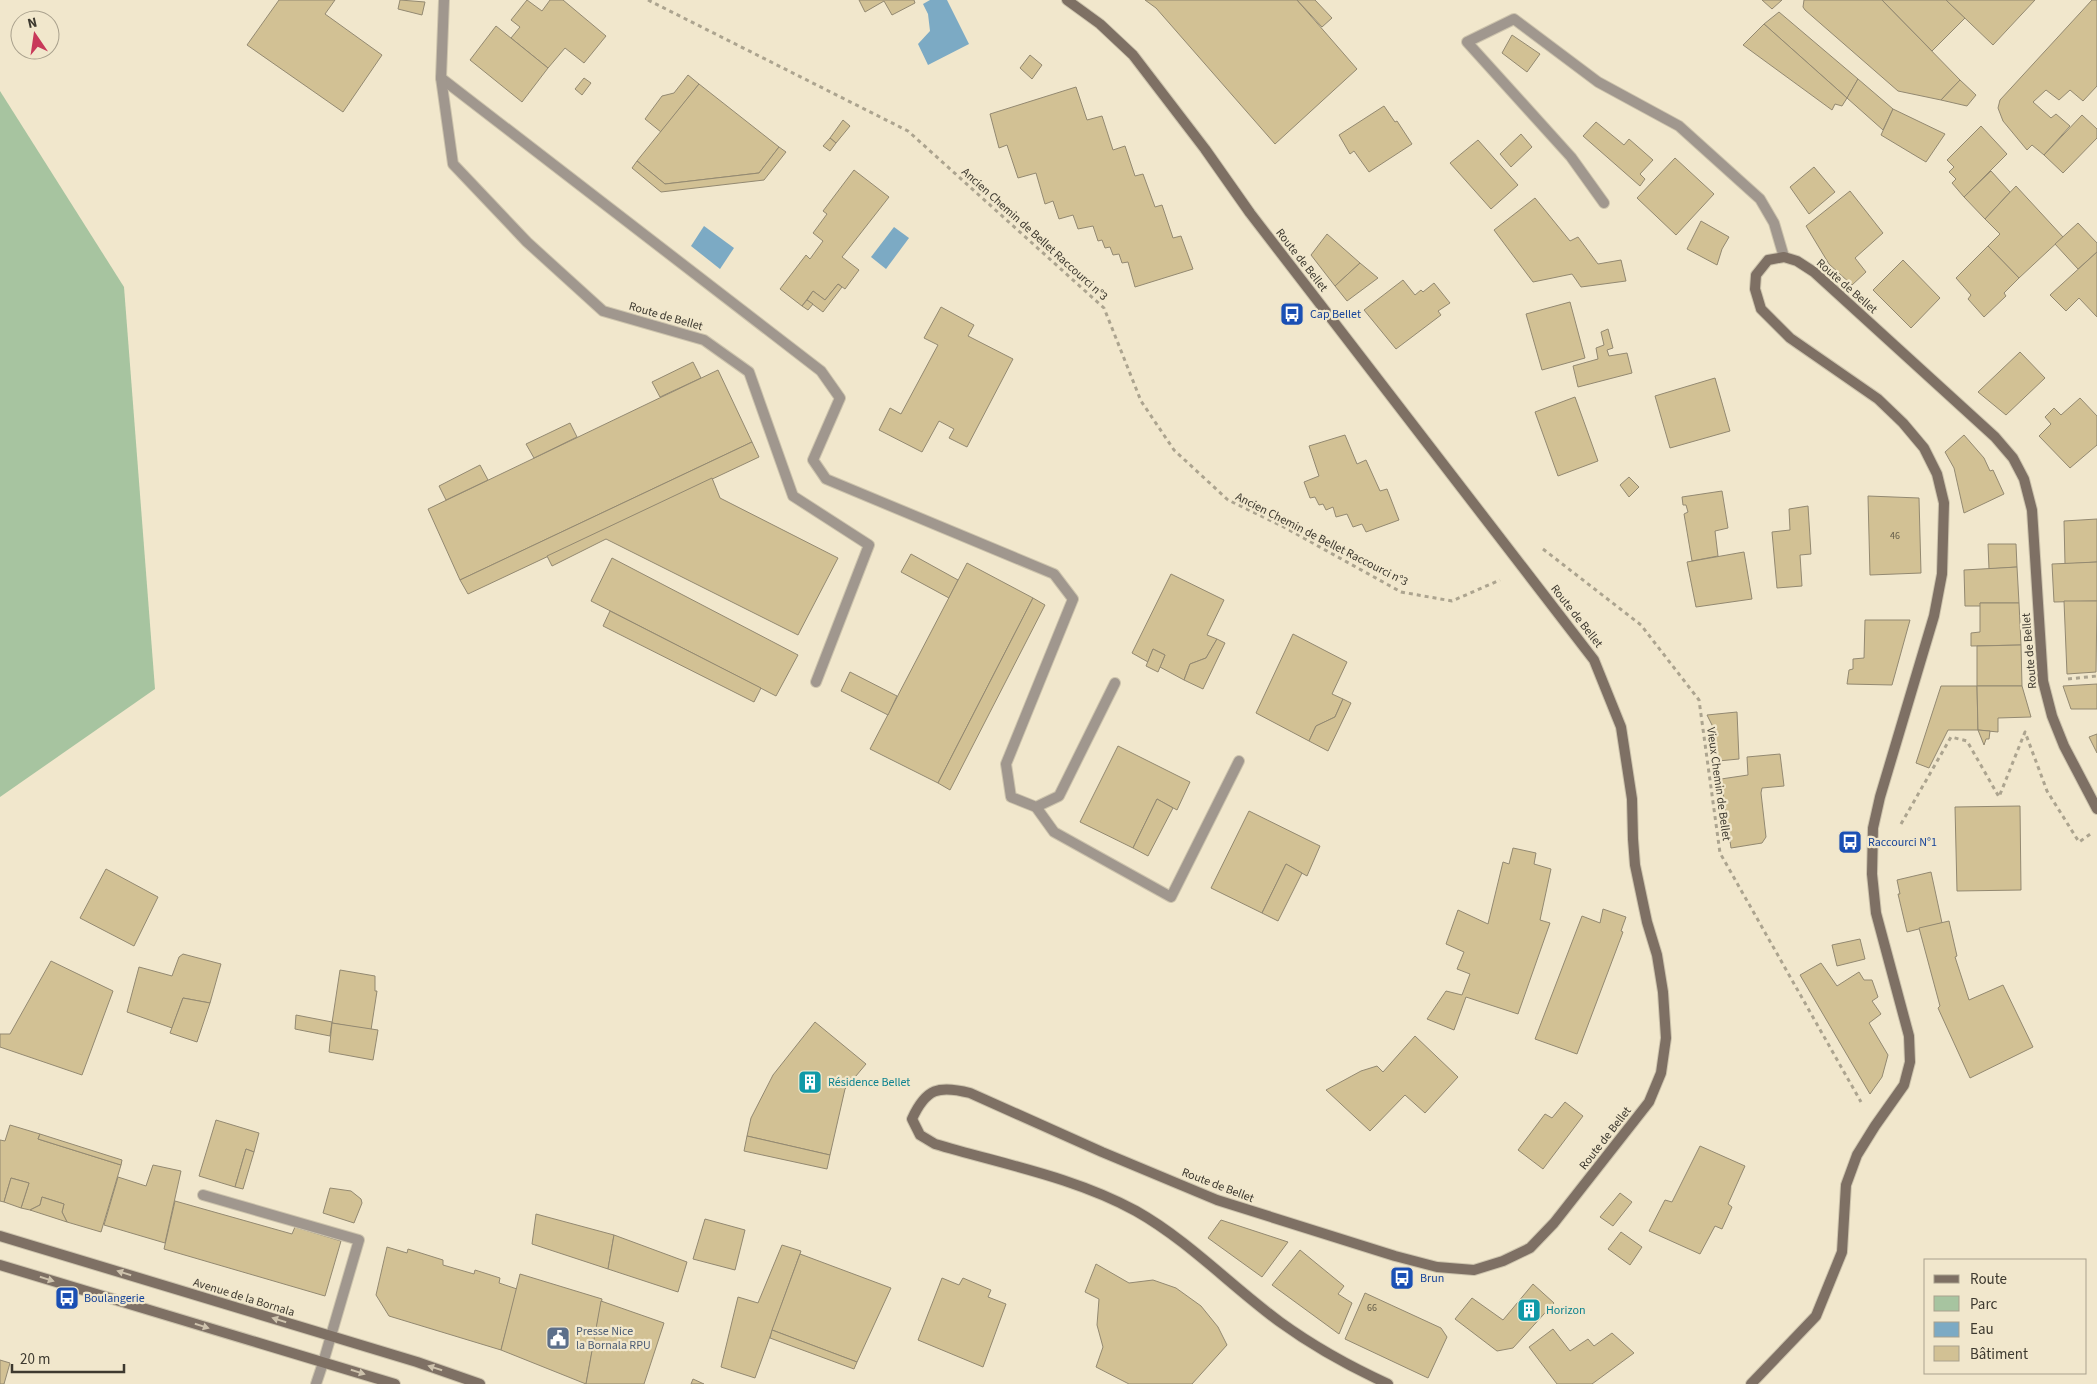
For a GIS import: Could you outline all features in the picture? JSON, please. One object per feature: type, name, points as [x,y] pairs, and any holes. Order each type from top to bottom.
[{"type":"street","name":"Route de Bellet","points":[[444,0],[441,78],[453,164],[527,242],[603,311],[704,340],[749,372],[793,496],[869,545],[816,682]]},
{"type":"street","name":"Route de Bellet","points":[[1067,0],[1100,24],[1133,55],[1194,134],[1250,213],[1594,660],[1621,727],[1632,799],[1632,839],[1635,865],[1663,992],[1666,1038],[1662,1073],[1649,1102],[1554,1223],[1530,1248],[1503,1261],[1474,1270],[1437,1267],[1315,1232],[1217,1200],[1102,1152],[970,1093],[948,1088],[930,1094],[918,1106],[912,1119],[920,1134],[935,1144],[1091,1189],[1136,1212],[1182,1242],[1280,1322],[1328,1352],[1388,1384]]},
{"type":"street","points":[[1604,203],[1571,158],[1467,42],[1514,19],[1598,82],[1678,126],[1760,198],[1774,223],[1784,257],[1768,260],[1756,275],[1754,289],[1761,309],[1790,338],[1878,399],[1903,423],[1924,448],[1937,474],[1944,503],[1942,574],[1934,616],[1873,828],[1872,874],[1876,912],[1909,1036],[1910,1062],[1904,1085],[1857,1154],[1846,1185],[1842,1252],[1816,1316],[1751,1384]]},
{"type":"street","points":[[441,78],[821,371],[840,398],[813,460],[826,479],[1054,574],[1073,599],[1006,764],[1011,797],[1036,807],[1054,832],[1171,897],[1239,761]]},
{"type":"street","name":"Route de Bellet","points":[[1784,257],[1798,261],[1814,272],[1851,305],[1995,437],[2017,465],[2024,479],[2032,510],[2042,681],[2052,716],[2064,746],[2097,809]]},
{"type":"street","points":[[1036,807],[1059,796],[1115,683]]},
{"type":"street","points":[[204,1195],[359,1240],[316,1384]]},
{"type":"street","name":"Avenue de la Bornala","points":[[0,1236],[330,1336],[480,1384]]},
{"type":"street","points":[[0,1265],[395,1384]]},
{"type":"path","name":"Ancien Chemin de Bellet Raccourci n°3","points":[[648,0],[908,131],[1104,308],[1141,401],[1174,450],[1228,500],[1282,526],[1401,592],[1452,601],[1502,579],[1512,552]]},
{"type":"path","name":"Vieux Chemin de Bellet","points":[[1512,552],[1521,533],[1640,625],[1699,700],[1720,853],[1875,1126]]},
{"type":"path","points":[[1896,832],[1951,737],[1967,741],[1999,797],[2025,732],[2048,791],[2079,842],[2097,830]]},
{"type":"green space","points":[[0,91],[124,287],[155,689],[0,797]]},
{"type":"water","points":[[930,0],[947,0],[969,44],[928,65],[918,44],[930,31],[928,14],[923,4]]},
{"type":"water","points":[[704,226],[734,248],[720,269],[691,246]]},
{"type":"water","points":[[894,227],[909,238],[886,269],[871,257]]},
{"type":"building","points":[[279,0],[335,0],[325,14],[382,55],[343,112],[247,45]]},
{"type":"building","points":[[400,0],[425,2],[422,15],[398,9]]},
{"type":"building","points":[[527,0],[542,11],[550,0],[563,0],[606,36],[584,63],[565,48],[548,68],[511,38],[520,27],[511,20]]},
{"type":"building","points":[[859,0],[914,0],[915,3],[892,15],[884,1],[865,12]]},
{"type":"building","points":[[1145,0],[1297,0],[1357,69],[1275,144],[1156,8]]},
{"type":"building","points":[[1297,0],[1315,0],[1332,18],[1322,27]]},
{"type":"building","points":[[1762,0],[1782,0],[1772,9]]},
{"type":"building","points":[[1804,0],[1882,0],[1960,80],[1941,100],[1898,91],[1805,10],[1803,7]]},
{"type":"building","points":[[1882,0],[1946,0],[1965,18],[1932,51]]},
{"type":"building","points":[[1946,0],[2035,0],[1993,45]]},
{"type":"building","points":[[2092,0],[2097,0],[2097,86],[2083,101],[2070,90],[2059,100],[2046,90],[2033,102],[2051,118],[2056,114],[2070,126],[2044,155],[2032,145],[2027,150],[2003,121],[1998,108],[2000,100]]},
{"type":"building","points":[[1779,12],[1858,79],[1847,98],[1764,24]]},
{"type":"building","points":[[1764,24],[1847,98],[1842,106],[1835,104],[1832,110],[1743,45]]},
{"type":"building","points":[[496,26],[548,68],[522,102],[470,60]]},
{"type":"building","points":[[1512,35],[1540,54],[1527,72],[1502,53]]},
{"type":"building","points":[[1030,55],[1042,65],[1032,79],[1020,68]]},
{"type":"building","points":[[688,75],[699,84],[661,132],[645,119],[662,96],[674,93]]},
{"type":"building","points":[[584,78],[591,83],[582,95],[575,89]]},
{"type":"building","points":[[1858,79],[1893,109],[1883,130],[1847,98]]},
{"type":"building","points":[[1960,80],[1976,95],[1967,106],[1941,100]]},
{"type":"building","points":[[699,84],[779,147],[759,173],[665,184],[637,161]]},
{"type":"building","points":[[1076,87],[1087,120],[1102,116],[1113,150],[1125,146],[1135,176],[1143,174],[1155,207],[1162,205],[1173,238],[1181,236],[1193,269],[1135,287],[1128,262],[1122,263],[1119,254],[1113,255],[1110,247],[1105,248],[1102,240],[1098,241],[1093,226],[1078,229],[1073,215],[1059,219],[1053,201],[1045,204],[1036,173],[1018,178],[1007,145],[999,148],[990,114]]},
{"type":"building","points":[[1384,106],[1395,122],[1397,121],[1412,144],[1369,172],[1354,151],[1350,154],[1339,135]]},
{"type":"building","points":[[1893,109],[1945,134],[1926,162],[1881,135]]},
{"type":"building","points":[[2082,115],[2097,129],[2097,138],[2063,173],[2044,155]]},
{"type":"building","points":[[843,120],[850,126],[836,143],[830,138]]},
{"type":"building","points":[[1596,122],[1624,145],[1629,139],[1653,160],[1640,174],[1645,179],[1640,186],[1583,136]]},
{"type":"building","points":[[1981,126],[2007,154],[1964,197],[1952,183],[1956,179],[1949,172],[1954,167],[1947,160]]},
{"type":"building","points":[[1521,134],[1532,147],[1511,167],[1500,154]]},
{"type":"building","points":[[830,138],[836,143],[830,151],[823,146]]},
{"type":"building","points":[[1478,140],[1518,185],[1491,209],[1450,163]]},
{"type":"building","points":[[779,147],[786,152],[764,180],[661,192],[632,168],[637,161],[665,184],[759,173]]},
{"type":"building","points":[[1675,158],[1714,194],[1676,235],[1637,198]]},
{"type":"building","points":[[1814,167],[1835,192],[1809,214],[1790,187]]},
{"type":"building","points":[[854,170],[889,197],[842,257],[859,270],[845,289],[838,284],[825,300],[813,291],[802,306],[780,289],[806,255],[810,259],[823,241],[813,233],[827,214],[823,211]]},
{"type":"building","points":[[1991,171],[2010,192],[1985,219],[1964,197]]},
{"type":"building","points":[[2016,186],[2063,237],[2019,278],[1988,246],[2000,234],[1985,219]]},
{"type":"building","points":[[1850,191],[1883,233],[1855,258],[1866,272],[1852,285],[1829,264],[1806,226]]},
{"type":"building","points":[[1535,198],[1570,241],[1578,237],[1598,264],[1621,260],[1626,281],[1581,287],[1572,274],[1533,282],[1494,230]]},
{"type":"building","points":[[1701,221],[1729,237],[1722,249],[1717,265],[1687,249]]},
{"type":"building","points":[[2078,223],[2097,243],[2097,252],[2078,269],[2055,244]]},
{"type":"building","points":[[1327,234],[1360,263],[1335,286],[1311,255]]},
{"type":"building","points":[[1988,246],[2019,278],[2004,293],[2006,296],[1984,317],[1968,299],[1971,295],[1956,278]]},
{"type":"building","points":[[2097,252],[2097,317],[2079,298],[2066,311],[2050,295]]},
{"type":"building","points":[[1903,260],[1940,298],[1911,328],[1873,290]]},
{"type":"building","points":[[1360,263],[1378,278],[1347,301],[1335,286]]},
{"type":"building","points":[[1403,280],[1415,295],[1421,290],[1423,292],[1434,283],[1450,303],[1438,311],[1441,315],[1396,349],[1364,310]]},
{"type":"building","points":[[838,284],[842,287],[823,312],[807,300],[813,291],[825,300]]},
{"type":"building","points":[[807,300],[813,304],[808,310],[802,306]]},
{"type":"building","points":[[1570,302],[1585,358],[1542,370],[1526,314]]},
{"type":"building","points":[[941,307],[974,325],[968,336],[1013,359],[967,447],[949,438],[954,429],[939,421],[922,452],[879,430],[890,408],[901,414],[938,345],[924,338]]},
{"type":"building","points":[[1608,329],[1613,348],[1607,350],[1609,356],[1627,353],[1632,373],[1578,387],[1573,366],[1598,359],[1596,348],[1604,345],[1601,332]]},
{"type":"building","points":[[2020,352],[2045,378],[2006,415],[1978,392]]},
{"type":"building","points":[[693,362],[701,378],[660,397],[652,382]]},
{"type":"building","points":[[718,370],[752,442],[460,580],[428,509]]},
{"type":"building","points":[[1715,378],[1730,431],[1670,448],[1655,396]]},
{"type":"building","points":[[1575,397],[1598,461],[1558,476],[1535,412]]},
{"type":"building","points":[[2080,398],[2097,416],[2097,445],[2070,468],[2039,436],[2051,424],[2045,417],[2054,408],[2061,415]]},
{"type":"building","points":[[570,423],[577,437],[534,458],[526,444]]},
{"type":"building","points":[[1345,435],[1357,464],[1366,460],[1380,491],[1387,489],[1399,520],[1366,532],[1362,524],[1353,527],[1347,514],[1336,517],[1333,507],[1326,510],[1323,504],[1319,505],[1315,497],[1310,498],[1304,482],[1319,476],[1309,446]]},
{"type":"building","points":[[1964,435],[1984,458],[1990,471],[1993,470],[2004,494],[1964,513],[1954,468],[1945,452]]},
{"type":"building","points":[[752,442],[759,457],[468,594],[460,580]]},
{"type":"building","points":[[480,465],[488,480],[446,500],[439,486]]},
{"type":"building","points":[[1629,477],[1639,487],[1629,497],[1620,485]]},
{"type":"building","points":[[712,478],[720,498],[838,558],[798,635],[606,539],[552,566],[547,556]]},
{"type":"building","points":[[1722,491],[1728,528],[1715,531],[1718,556],[1692,561],[1684,514],[1688,512],[1686,505],[1683,505],[1682,497]]},
{"type":"building","points":[[1868,496],[1919,498],[1921,573],[1870,575]]},
{"type":"building","points":[[1808,506],[1811,554],[1800,555],[1802,586],[1777,588],[1772,532],[1790,530],[1789,509]]},
{"type":"building","points":[[2097,519],[2097,562],[2065,564],[2064,521]]},
{"type":"building","points":[[1988,544],[2016,544],[2017,567],[1989,569]]},
{"type":"building","points":[[1744,552],[1752,599],[1696,607],[1687,562]]},
{"type":"building","points":[[911,554],[958,580],[949,598],[901,572]]},
{"type":"building","points":[[612,558],[798,655],[776,696],[591,601]]},
{"type":"building","points":[[2097,562],[2097,601],[2054,602],[2052,564]]},
{"type":"building","points":[[967,563],[1033,598],[938,783],[870,749]]},
{"type":"building","points":[[2017,567],[2019,603],[1980,603],[1981,606],[1965,606],[1964,570]]},
{"type":"building","points":[[1171,574],[1224,600],[1207,635],[1217,639],[1206,658],[1190,664],[1184,680],[1160,667],[1165,655],[1153,649],[1148,662],[1132,653]]},
{"type":"building","points":[[1033,598],[1045,605],[950,790],[938,783]]},
{"type":"building","points":[[2064,601],[2097,601],[2096,672],[2067,674]]},
{"type":"building","points":[[1980,603],[2019,603],[2021,645],[1971,646],[1971,633],[1980,632]]},
{"type":"building","points":[[610,611],[761,688],[754,702],[603,626]]},
{"type":"building","points":[[1865,620],[1910,620],[1892,685],[1847,684],[1849,670],[1853,669],[1853,659],[1864,658]]},
{"type":"building","points":[[1293,634],[1347,662],[1332,694],[1343,699],[1335,717],[1316,726],[1309,741],[1256,713]]},
{"type":"building","points":[[1217,639],[1225,643],[1203,689],[1184,680],[1190,664],[1206,658]]},
{"type":"building","points":[[2021,645],[2022,686],[1977,686],[1977,646]]},
{"type":"building","points":[[1153,649],[1165,655],[1158,672],[1146,666]]},
{"type":"building","points":[[850,672],[897,696],[888,715],[841,691]]},
{"type":"building","points":[[2097,684],[2097,709],[2071,709],[2063,686]]},
{"type":"building","points":[[1941,686],[1977,686],[1978,730],[1948,730],[1929,768],[1916,763]]},
{"type":"building","points":[[1977,686],[2022,686],[2031,717],[1998,718],[1998,732],[1978,730]]},
{"type":"building","points":[[1343,699],[1351,703],[1328,751],[1309,741],[1316,726],[1335,717]]},
{"type":"building","points":[[1737,712],[1739,759],[1718,761],[1713,727],[1707,715]]},
{"type":"building","points":[[1978,730],[1990,731],[1989,739],[1986,739],[1984,745]]},
{"type":"building","points":[[2097,734],[2097,753],[2089,737]]},
{"type":"building","points":[[1118,746],[1190,782],[1177,810],[1157,799],[1133,848],[1080,822]]},
{"type":"building","points":[[1780,754],[1784,786],[1762,788],[1761,793],[1766,837],[1762,843],[1731,848],[1721,779],[1748,775],[1747,757]]},
{"type":"building","points":[[1157,799],[1173,808],[1148,856],[1133,848]]},
{"type":"building","points":[[2020,806],[2021,890],[1957,891],[1955,807]]},
{"type":"building","points":[[1249,811],[1320,846],[1307,876],[1286,864],[1262,913],[1211,888]]},
{"type":"building","points":[[1513,848],[1536,853],[1534,864],[1551,869],[1540,920],[1550,923],[1518,1014],[1466,997],[1454,1030],[1427,1019],[1446,991],[1462,995],[1470,974],[1457,969],[1464,952],[1446,944],[1458,910],[1488,924],[1503,862],[1509,864]]},
{"type":"building","points":[[1286,864],[1302,873],[1278,921],[1262,913]]},
{"type":"building","points":[[106,869],[158,897],[134,946],[80,918]]},
{"type":"building","points":[[1931,872],[1942,923],[1907,932],[1898,894],[1900,894],[1897,880]]},
{"type":"building","points":[[1603,909],[1626,917],[1621,931],[1623,932],[1577,1054],[1535,1039],[1582,916],[1600,923]]},
{"type":"building","points":[[1949,921],[1957,956],[1955,957],[1969,1000],[2003,985],[2033,1047],[1970,1078],[1938,1008],[1940,1006],[1919,928]]},
{"type":"building","points":[[1860,939],[1865,959],[1837,966],[1832,945]]},
{"type":"building","points":[[183,954],[221,964],[210,1003],[183,998],[172,1028],[127,1012],[139,967],[172,976],[179,957]]},
{"type":"building","points":[[51,961],[113,991],[82,1075],[0,1047],[0,1034],[10,1034]]},
{"type":"building","points":[[1821,963],[1837,986],[1859,972],[1864,980],[1872,980],[1878,997],[1872,1001],[1881,1014],[1869,1023],[1888,1055],[1882,1077],[1870,1094],[1800,975]]},
{"type":"building","points":[[340,970],[375,976],[375,991],[377,991],[371,1030],[332,1023]]},
{"type":"building","points":[[183,998],[210,1003],[197,1042],[170,1033]]},
{"type":"building","points":[[296,1015],[332,1022],[330,1036],[295,1029]]},
{"type":"building","name":"Résidence Bellet","points":[[815,1022],[866,1064],[845,1089],[830,1155],[747,1136],[751,1118],[773,1075]]},
{"type":"building","points":[[332,1023],[378,1030],[373,1060],[329,1052]]},
{"type":"building","points":[[1415,1036],[1458,1077],[1425,1113],[1405,1095],[1370,1131],[1326,1090],[1361,1071],[1377,1066],[1383,1072]]},
{"type":"building","points":[[1565,1102],[1583,1116],[1543,1169],[1518,1150],[1545,1114],[1552,1118]]},
{"type":"building","points":[[216,1120],[259,1133],[254,1152],[246,1149],[235,1187],[199,1176]]},
{"type":"building","points":[[10,1125],[40,1134],[38,1139],[121,1165],[101,1232],[67,1222],[62,1212],[64,1204],[42,1197],[40,1205],[30,1210],[21,1208],[29,1183],[11,1178],[4,1202],[0,1201],[0,1140],[5,1141]]},
{"type":"building","points":[[40,1134],[122,1160],[121,1165],[38,1139]]},
{"type":"building","points":[[747,1136],[830,1155],[827,1169],[744,1151]]},
{"type":"building","points":[[1700,1146],[1745,1166],[1728,1204],[1732,1207],[1722,1229],[1715,1226],[1700,1254],[1649,1231],[1665,1200],[1672,1202]]},
{"type":"building","points":[[246,1149],[254,1152],[243,1189],[235,1187]]},
{"type":"building","points":[[153,1165],[181,1171],[165,1243],[104,1225],[118,1177],[146,1186]]},
{"type":"building","points":[[11,1178],[29,1183],[21,1208],[4,1202]]},
{"type":"building","points":[[330,1188],[351,1191],[361,1199],[362,1203],[354,1223],[323,1213]]},
{"type":"building","points":[[1620,1193],[1632,1202],[1613,1226],[1600,1217]]},
{"type":"building","points":[[42,1197],[64,1204],[62,1212],[67,1222],[30,1210],[40,1205]]},
{"type":"building","points":[[175,1201],[292,1234],[295,1227],[341,1241],[325,1296],[164,1249]]},
{"type":"building","points":[[536,1214],[614,1235],[608,1269],[532,1244]]},
{"type":"building","points":[[705,1219],[745,1230],[735,1270],[693,1259]]},
{"type":"building","points":[[1221,1220],[1288,1242],[1262,1277],[1208,1238]]},
{"type":"building","points":[[1621,1232],[1642,1247],[1630,1265],[1608,1249]]},
{"type":"building","points":[[614,1235],[687,1262],[678,1292],[608,1269]]},
{"type":"building","points":[[782,1245],[801,1251],[755,1378],[721,1367],[738,1297],[758,1303]]},
{"type":"building","points":[[387,1247],[407,1253],[408,1249],[443,1260],[443,1265],[474,1274],[475,1270],[500,1278],[499,1283],[517,1289],[501,1350],[389,1316],[376,1295]]},
{"type":"building","points":[[1300,1250],[1344,1286],[1338,1294],[1352,1303],[1339,1334],[1272,1285]]},
{"type":"building","points":[[800,1254],[891,1288],[857,1362],[772,1330]]},
{"type":"building","points":[[1096,1264],[1129,1283],[1153,1280],[1176,1288],[1201,1306],[1218,1327],[1227,1345],[1192,1384],[1129,1384],[1096,1367],[1103,1347],[1097,1325],[1099,1299],[1085,1292]]},
{"type":"building","points":[[520,1274],[602,1299],[586,1384],[501,1350]]},
{"type":"building","points":[[942,1278],[959,1285],[963,1278],[991,1290],[988,1297],[1006,1304],[983,1367],[918,1340]]},
{"type":"building","name":"Horizon","points":[[1533,1284],[1554,1303],[1513,1348],[1497,1351],[1455,1319],[1472,1298],[1503,1320]]},
{"type":"building","points":[[1365,1293],[1441,1328],[1447,1337],[1428,1378],[1345,1339]]},
{"type":"building","points":[[601,1301],[664,1323],[644,1384],[586,1384]]},
{"type":"building","points":[[1553,1329],[1570,1351],[1588,1339],[1594,1346],[1612,1333],[1634,1353],[1592,1384],[1557,1384],[1529,1347]]},
{"type":"building","points":[[772,1330],[857,1362],[854,1369],[770,1338]]},
{"type":"building","points":[[0,1360],[10,1363],[4,1384],[0,1384]]},
{"type":"building","points":[[693,1379],[704,1384],[691,1384]]},
{"type":"place","name":"Cap Bellet","points":[[1292,314]]},
{"type":"place","name":"Raccourci N°1","points":[[1850,842]]},
{"type":"place","name":"Résidence Bellet","points":[[810,1082]]},
{"type":"place","name":"Brun","points":[[1402,1278]]},
{"type":"place","name":"Boulangerie","points":[[67,1298]]},
{"type":"place","name":"Horizon","points":[[1529,1310]]},
{"type":"place","name":"Presse Nice la Bornala RPU","points":[[558,1338]]}]
